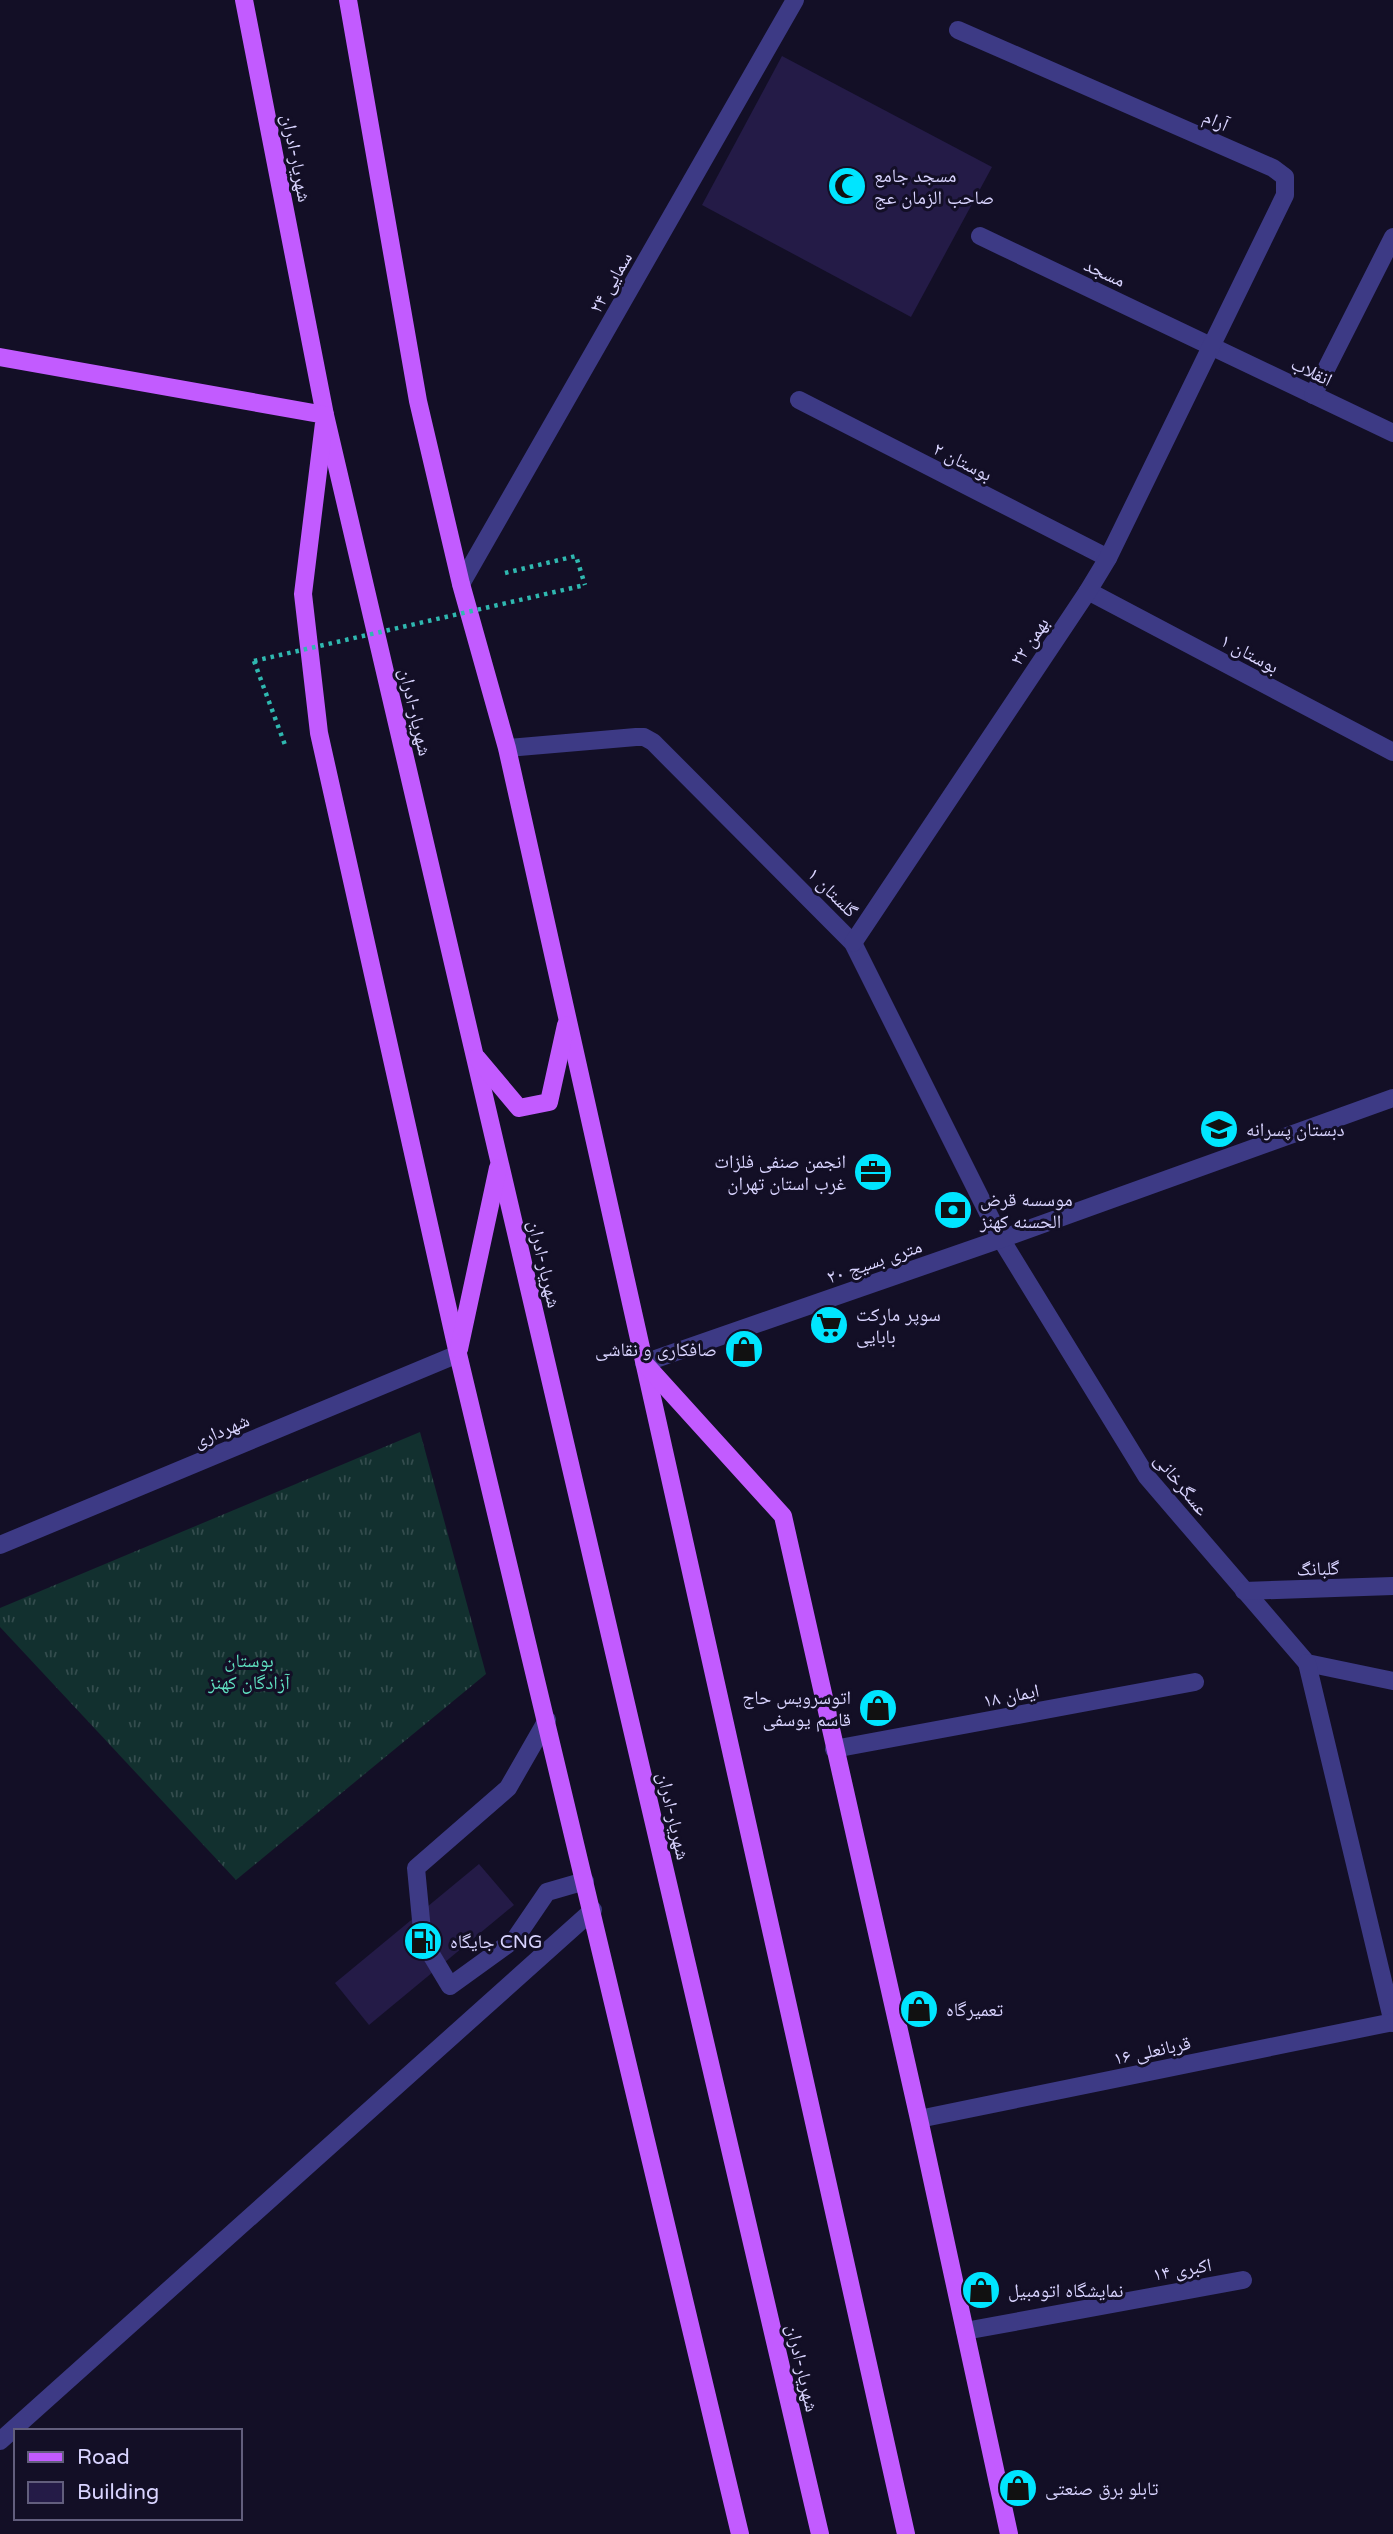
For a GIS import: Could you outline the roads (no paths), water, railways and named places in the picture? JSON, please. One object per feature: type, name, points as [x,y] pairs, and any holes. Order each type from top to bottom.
[{"type":"main road","name":"شهریار-ادران","points":[[244,0],[325,415],[820,2534]]},
{"type":"main road","points":[[348,0],[418,401],[461,584],[507,748],[906,2534]]},
{"type":"main road","points":[[0,357],[325,415],[303,594],[319,733],[458,1354],[740,2534]]},
{"type":"main road","points":[[474,1055],[519,1108],[549,1102],[567,1020]]},
{"type":"main road","points":[[458,1354],[499,1161]]},
{"type":"main road","points":[[644,1363],[783,1516],[1009,2534]]},
{"type":"street","name":"سمایی ۲۴","points":[[461,584],[795,0]]},
{"type":"street","name":"آرام","points":[[958,30],[1273,168],[1285,177],[1285,195],[1213,346]]},
{"type":"street","name":"مسجد","points":[[980,236],[1213,346]]},
{"type":"street","points":[[1313,395],[1393,237]]},
{"type":"street","name":"انقلاب","points":[[1213,346],[1393,433]]},
{"type":"street","name":"۲۲ بهمن","points":[[853,943],[1108,558],[1213,346]]},
{"type":"street","name":"بوستان ۲","points":[[799,401],[1108,558]]},
{"type":"street","name":"بوستان ۱","points":[[1088,591],[1393,752]]},
{"type":"street","name":"گلستان ۱","points":[[507,748],[636,737],[644,737],[653,742],[853,943],[1001,1239]]},
{"type":"street","name":"۲۰ متری بسیج","points":[[644,1363],[1001,1239],[1393,1098]]},
{"type":"street","name":"عسگرخانی","points":[[1001,1239],[1146,1477],[1307,1663]]},
{"type":"street","name":"شهرداری","points":[[0,1545],[458,1354]]},
{"type":"street","name":"گلبانگ","points":[[1244,1591],[1393,1586]]},
{"type":"street","points":[[1393,1681],[1307,1663],[1393,2023]]},
{"type":"street","name":"ایمان ۱۸","points":[[834,1749],[1195,1682]]},
{"type":"street","points":[[547,1720],[508,1788],[416,1868],[423,1941],[450,1986],[514,1939],[547,1892],[585,1881]]},
{"type":"street","points":[[0,2441],[593,1910]]},
{"type":"street","name":"قربانعلی ۱۶","points":[[919,2119],[1393,2023]]},
{"type":"street","name":"اکبری ۱۴","points":[[964,2331],[1243,2280]]},
{"type":"place","name":"مسجد جامع صاحب الزمان عج","points":[[847,186]]},
{"type":"place","name":"دبستان پسرانه","points":[[1219,1129]]},
{"type":"place","name":"انجمن صنفی فلزات غرب استان تهران","points":[[873,1172]]},
{"type":"place","name":"موسسه قرض الحسنه کهنز","points":[[953,1210]]},
{"type":"place","name":"سوپر مارکت بابایی","points":[[829,1325]]},
{"type":"place","name":"صافکاری و نقاشی","points":[[744,1349]]},
{"type":"place","name":"اتوسرویس حاج قاسم یوسفی","points":[[878,1708]]},
{"type":"place","name":"جایگاه CNG","points":[[423,1941]]},
{"type":"place","name":"تعمیرگاه","points":[[919,2009]]},
{"type":"place","name":"نمایشگاه اتومبیل","points":[[981,2290]]},
{"type":"place","name":"تابلو برق صنعتی","points":[[1018,2488]]},
{"type":"park label","name":"بوستان آزادگان کهنز","points":[[249,1671]]}]
